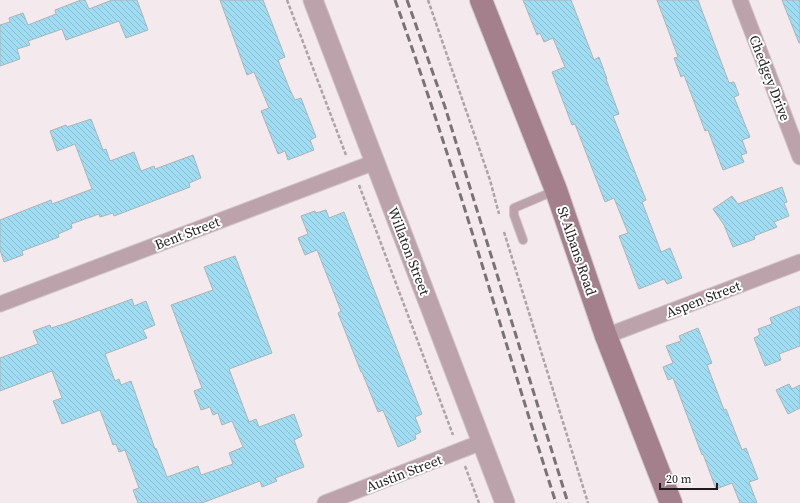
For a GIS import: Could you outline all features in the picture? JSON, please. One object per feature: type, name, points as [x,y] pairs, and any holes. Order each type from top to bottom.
[{"type":"main road","name":"St Albans Road","points":[[481,0],[556,190],[606,336],[671,503]]},
{"type":"street","name":"Willaton Street","points":[[313,0],[505,503]]},
{"type":"street","name":"Chedgey Drive","points":[[740,0],[800,156]]},
{"type":"street","name":"Bent Street","points":[[0,304],[375,162]]},
{"type":"street","name":"Aspen Street","points":[[606,336],[800,262]]},
{"type":"street","name":"Austin Street","points":[[326,503],[482,442]]},
{"type":"lane","points":[[523,240],[514,215],[514,208],[556,190]]},
{"type":"path","points":[[287,0],[479,503]]},
{"type":"path","points":[[428,0],[490,180],[500,215]]},
{"type":"path","points":[[503,229],[588,503]]},
{"type":"building","points":[[81,0],[85,0],[89,9],[112,0],[137,0],[148,30],[126,38],[119,21],[66,40],[62,29],[28,41],[30,45],[17,49],[20,59],[0,66],[0,25],[10,22],[9,18],[23,13],[28,25],[56,14],[55,10]]},
{"type":"building","points":[[220,0],[263,0],[285,57],[278,60],[295,100],[301,98],[316,137],[310,140],[314,150],[288,160],[285,151],[278,154],[261,111],[269,108],[254,72],[247,75]]},
{"type":"building","points":[[523,0],[571,0],[594,60],[599,57],[607,79],[619,114],[613,116],[646,200],[642,202],[661,252],[670,248],[682,278],[667,284],[664,279],[639,289],[619,236],[628,233],[614,198],[605,202],[575,124],[572,125],[552,72],[565,67],[553,38],[544,42],[540,33],[537,35]]},
{"type":"building","points":[[657,0],[698,0],[729,83],[734,82],[739,95],[734,97],[750,137],[742,140],[747,153],[741,155],[744,162],[723,170],[708,130],[705,131],[684,75],[681,77],[674,58],[678,57]]},
{"type":"building","points":[[782,0],[800,0],[800,43],[799,43]]},
{"type":"building","points":[[91,119],[103,150],[106,149],[110,161],[134,152],[141,171],[154,166],[155,169],[193,155],[201,178],[189,183],[190,187],[114,216],[113,213],[100,217],[99,214],[71,224],[72,228],[58,234],[59,237],[22,251],[23,255],[4,262],[0,250],[0,220],[51,200],[52,204],[92,189],[75,144],[57,151],[50,131],[66,125],[67,127]]},
{"type":"building","points":[[782,187],[787,202],[784,203],[789,216],[774,222],[777,227],[754,236],[755,239],[733,247],[724,225],[713,209],[732,196],[738,204]]},
{"type":"building","points":[[326,210],[329,218],[344,212],[422,414],[415,417],[421,432],[415,435],[416,439],[398,447],[383,410],[378,412],[361,372],[338,313],[341,311],[317,250],[305,255],[298,238],[308,234],[301,216],[315,211],[316,213]]},
{"type":"building","points":[[235,256],[272,353],[229,369],[249,422],[256,419],[259,427],[294,414],[302,436],[294,440],[304,467],[275,478],[277,481],[262,487],[260,481],[202,503],[138,503],[133,490],[139,488],[125,450],[119,452],[116,444],[113,445],[100,410],[62,424],[53,401],[62,398],[52,371],[0,391],[0,358],[38,344],[33,331],[50,325],[51,328],[67,323],[132,299],[134,306],[146,301],[155,325],[143,330],[147,338],[105,354],[115,381],[119,379],[121,385],[131,381],[155,449],[156,448],[167,477],[198,466],[201,475],[233,464],[229,453],[243,447],[232,421],[222,425],[218,413],[213,415],[210,407],[201,410],[194,391],[202,388],[171,305],[213,290],[204,267]]},
{"type":"building","points":[[800,306],[800,346],[779,354],[781,360],[765,366],[754,338],[760,335],[758,329],[772,324],[770,318]]},
{"type":"building","points":[[698,328],[712,363],[707,365],[724,410],[726,409],[742,450],[746,448],[758,479],[749,482],[757,503],[740,503],[732,483],[716,489],[673,378],[668,380],[663,367],[673,363],[666,346],[681,341],[679,336]]},
{"type":"building","points":[[789,384],[792,389],[800,385],[800,408],[788,414],[776,390]]},
{"type":"railway","points":[[395,0],[438,125],[556,503]]},
{"type":"railway","points":[[407,0],[445,107],[568,503]]}]
